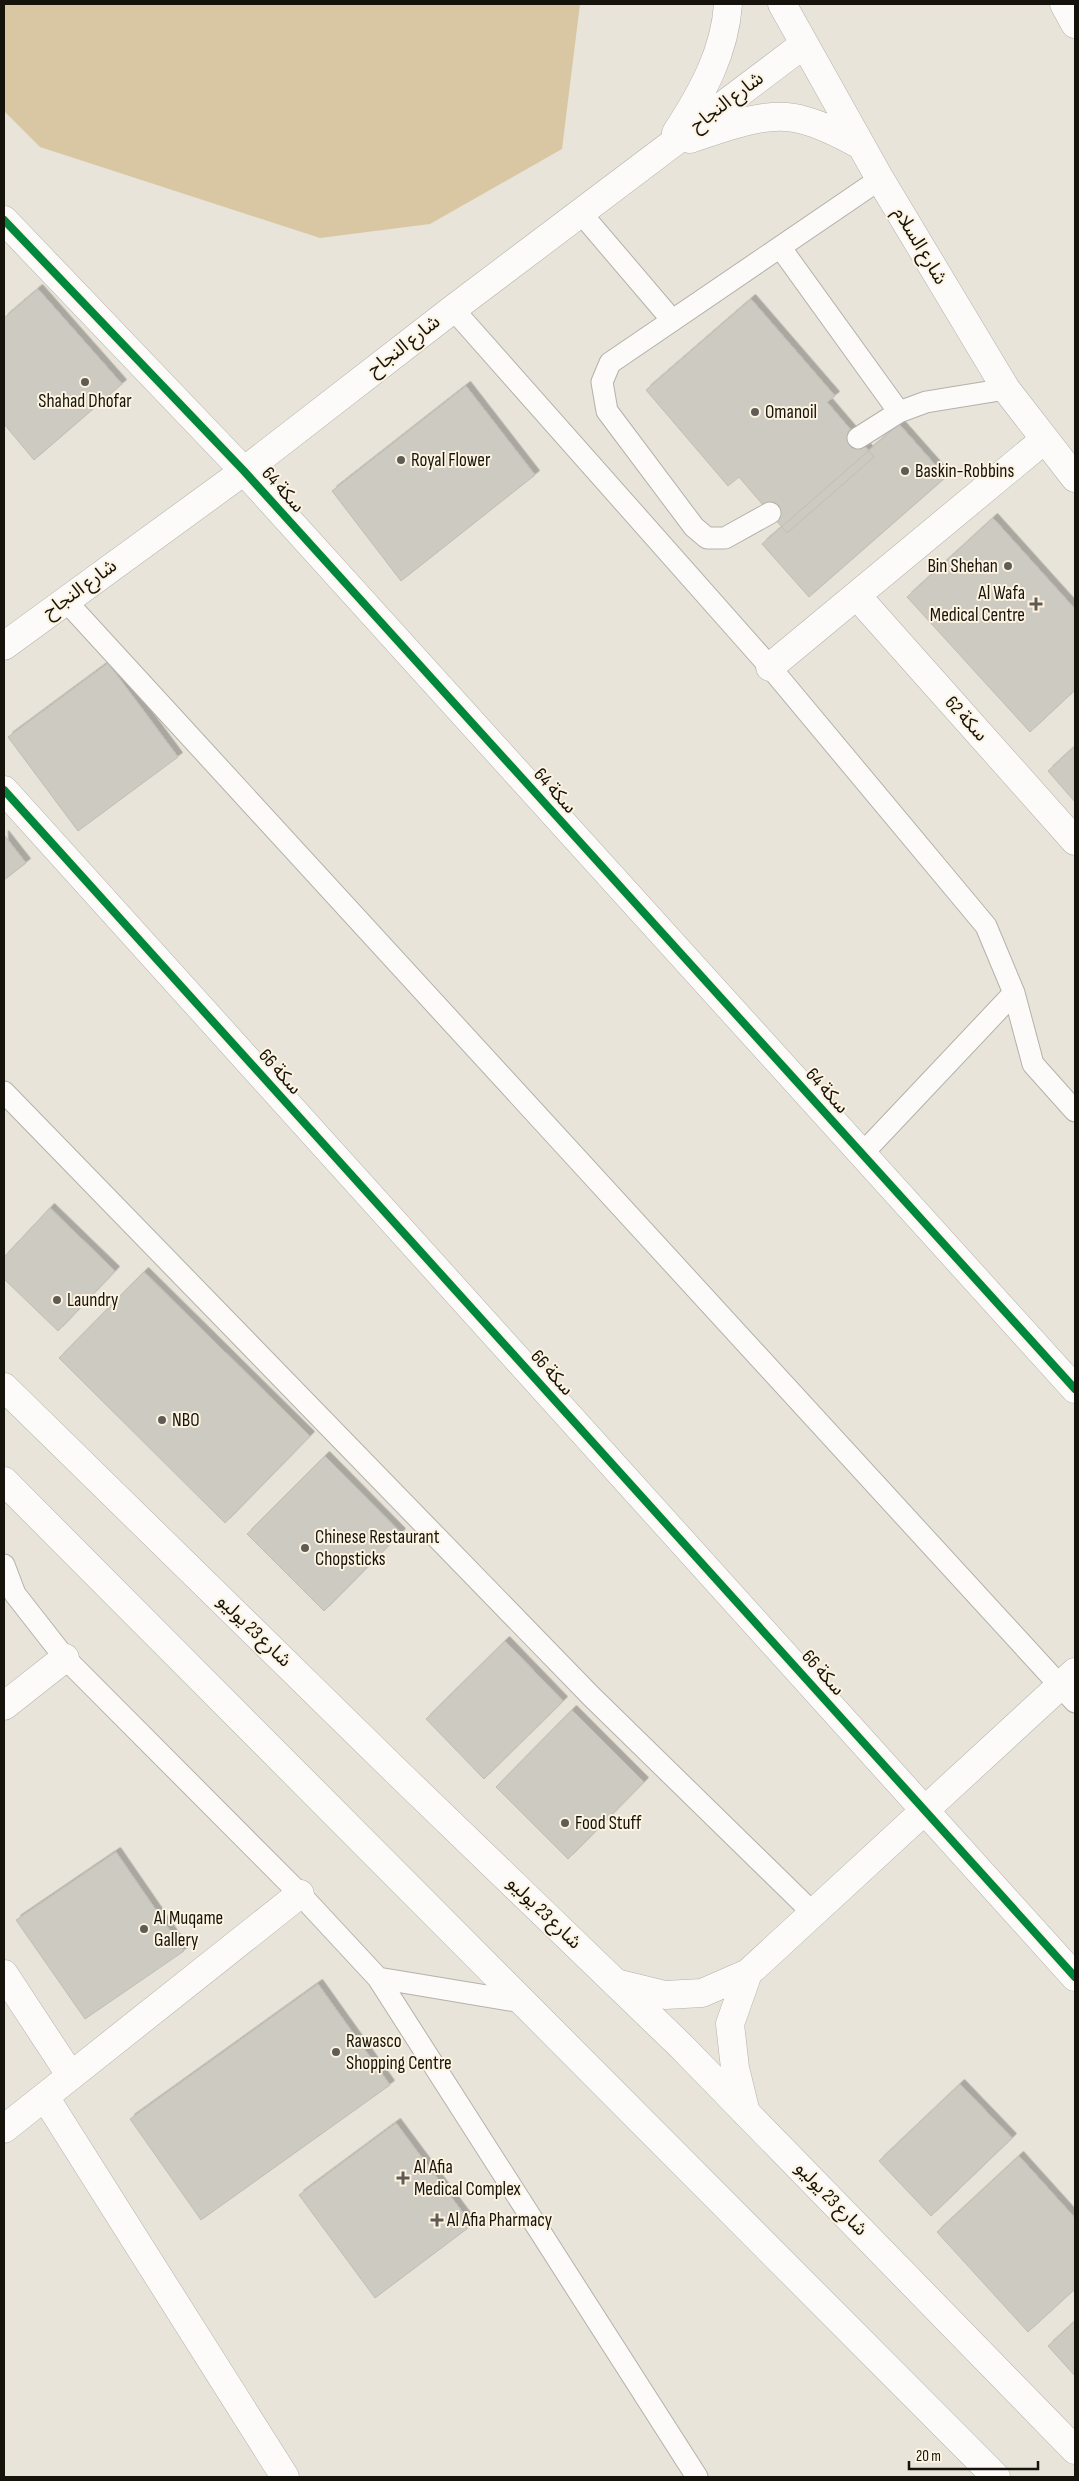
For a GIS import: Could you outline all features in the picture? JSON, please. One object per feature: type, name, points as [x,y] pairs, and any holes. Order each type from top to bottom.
[{"type":"street","points":[[668,147],[702,93],[720,48],[728,4]]},
{"type":"street","name":"شارع السلام","points":[[782,4],[860,145],[1006,388],[1075,478]]},
{"type":"street","points":[[1064,4],[1075,24]]},
{"type":"street","name":"شارع النجاح","points":[[4,646],[64,600],[244,471],[580,212],[803,45]]},
{"type":"street","points":[[668,147],[742,122],[773,118],[801,119],[828,128],[860,145]]},
{"type":"street","name":"سكة 64","points":[[4,220],[244,471],[1075,1389]]},
{"type":"street","points":[[770,667],[1044,440]]},
{"type":"street","name":"سكة 62","points":[[857,596],[1075,841]]},
{"type":"street","name":"سكة 66","points":[[4,790],[1075,1978]]},
{"type":"street","name":"شارع 23 يوليو","points":[[4,1386],[396,1771],[616,1983],[746,2113],[1075,2450]]},
{"type":"street","points":[[4,1481],[996,2477]]},
{"type":"street","points":[[4,1706],[65,1658]]},
{"type":"street","points":[[616,1983],[665,1995],[702,1993],[748,1973],[925,1810],[1070,1686]]},
{"type":"street","points":[[4,2129],[300,1894]]},
{"type":"street","points":[[746,2113],[735,2068],[730,2024],[748,1973]]},
{"type":"street","points":[[4,1974],[71,2076]]},
{"type":"street","points":[[45,2097],[285,2477]]},
{"type":"lane","points":[[770,513],[725,538],[707,538],[694,527],[607,412],[602,382],[610,362],[880,179]]},
{"type":"lane","points":[[580,212],[672,320]]},
{"type":"lane","points":[[780,247],[899,412]]},
{"type":"lane","points":[[453,309],[770,667],[986,926],[1014,993],[1033,1064],[1075,1111]]},
{"type":"lane","points":[[858,438],[899,412],[926,402],[1006,388]]},
{"type":"lane","points":[[64,600],[1070,1686]]},
{"type":"lane","points":[[862,1154],[1014,993]]},
{"type":"lane","points":[[4,1092],[591,1696],[813,1913]]},
{"type":"lane","points":[[4,1565],[15,1594],[65,1658],[300,1894],[378,1978],[698,2477]]},
{"type":"lane","points":[[378,1978],[522,2002]]},
{"type":"shaded area","points":[[4,4],[580,4],[562,149],[430,224],[320,238],[40,147],[4,111]]},
{"type":"building","points":[[38,289],[122,384],[34,460],[4,424],[4,318]]},
{"type":"building","points":[[751,299],[835,396],[827,402],[874,457],[787,533],[739,477],[728,486],[646,390]]},
{"type":"building","points":[[466,386],[535,475],[401,581],[332,491]]},
{"type":"building","points":[[899,424],[946,477],[809,597],[762,544]]},
{"type":"building","points":[[993,518],[1075,609],[1075,690],[1030,732],[907,597]]},
{"type":"building","points":[[108,663],[178,757],[78,831],[8,737]]},
{"type":"building","points":[[1075,746],[1075,802],[1048,771]]},
{"type":"building","points":[[4,835],[26,863],[4,880]]},
{"type":"building","points":[[50,1208],[115,1271],[58,1331],[4,1279],[4,1257]]},
{"type":"building","points":[[144,1272],[310,1436],[225,1523],[59,1358]]},
{"type":"building","points":[[325,1456],[401,1533],[324,1611],[247,1534]]},
{"type":"building","points":[[505,1641],[563,1701],[484,1779],[426,1719]]},
{"type":"building","points":[[572,1710],[644,1782],[568,1859],[496,1787]]},
{"type":"building","points":[[116,1852],[184,1951],[85,2019],[16,1920]]},
{"type":"building","points":[[318,1984],[390,2085],[201,2220],[130,2119]]},
{"type":"building","points":[[960,2084],[1012,2138],[931,2216],[879,2161]]},
{"type":"building","points":[[396,2123],[472,2225],[375,2298],[299,2195]]},
{"type":"building","points":[[1019,2156],[1075,2218],[1075,2289],[1028,2332],[937,2232]]},
{"type":"building","points":[[1075,2321],[1075,2376],[1048,2346]]},
{"type":"cycle path","points":[[4,220],[244,471],[1075,1389]]},
{"type":"cycle path","points":[[4,790],[1075,1977]]},
{"type":"place","name":"Shahad Dhofar","points":[[85,382]]},
{"type":"place","name":"Omanoil","points":[[755,412]]},
{"type":"place","name":"Royal Flower","points":[[401,460]]},
{"type":"place","name":"Baskin-Robbins","points":[[905,471]]},
{"type":"place","name":"Bin Shehan","points":[[1008,566]]},
{"type":"place","name":"Al Wafa Medical Centre","points":[[1036,604]]},
{"type":"place","name":"Laundry","points":[[57,1300]]},
{"type":"place","name":"NBO","points":[[162,1420]]},
{"type":"place","name":"Chinese Restaurant Chopsticks","points":[[305,1548]]},
{"type":"place","name":"Food Stuff","points":[[565,1823]]},
{"type":"place","name":"Al Muqame Gallery","points":[[144,1929]]},
{"type":"place","name":"Rawasco Shopping Centre","points":[[336,2052]]},
{"type":"place","name":"Al Afia Medical Complex","points":[[403,2178]]},
{"type":"place","name":"Al Afia Pharmacy","points":[[437,2220]]}]
